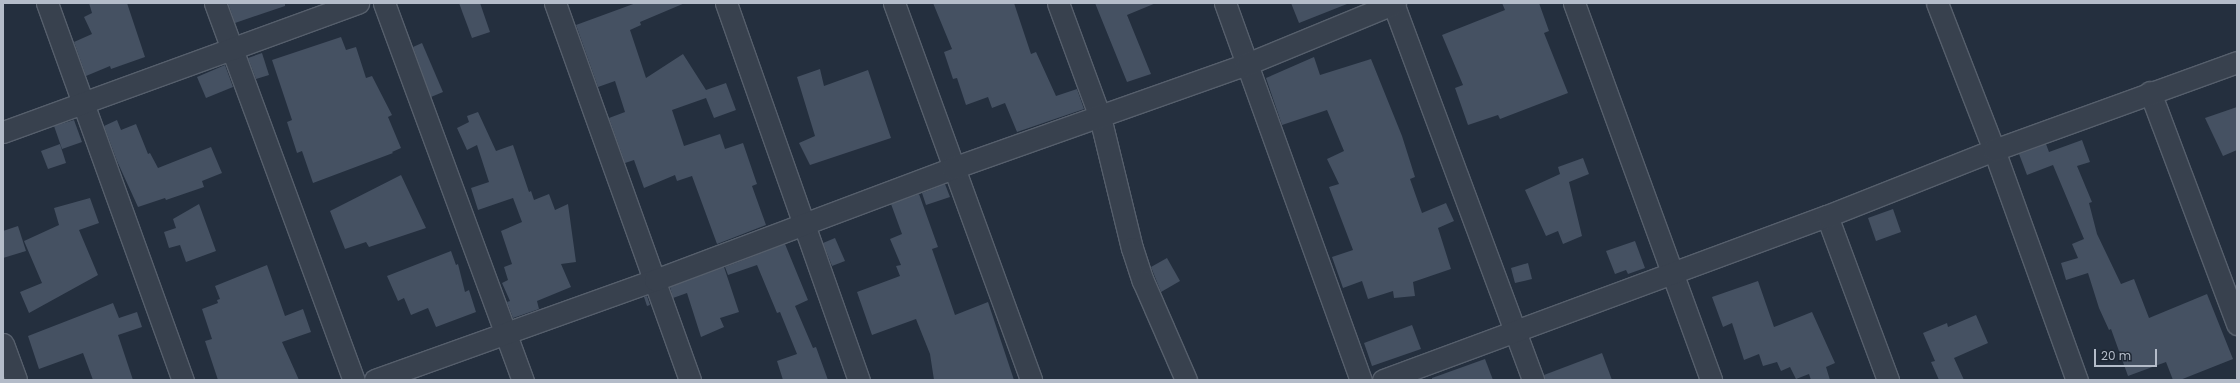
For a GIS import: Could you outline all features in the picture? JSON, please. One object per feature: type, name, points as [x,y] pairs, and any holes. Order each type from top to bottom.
[{"type":"street","points":[[47,3],[84,102],[183,380]]},
{"type":"street","points":[[215,3],[354,380]]},
{"type":"street","points":[[3,132],[358,3]]},
{"type":"street","points":[[384,3],[523,380]]},
{"type":"street","points":[[555,3],[690,380]]},
{"type":"street","points":[[726,3],[802,224],[859,380]]},
{"type":"street","points":[[894,3],[1031,380]]},
{"type":"street","points":[[1058,3],[1100,117],[1132,248],[1143,281],[1186,380]]},
{"type":"street","points":[[1225,3],[1362,380]]},
{"type":"street","points":[[375,380],[654,280],[953,168],[1247,64],[1394,3],[1533,380]]},
{"type":"street","points":[[1574,3],[1711,380]]},
{"type":"street","points":[[1937,3],[1994,150],[2077,380]]},
{"type":"street","points":[[1383,380],[1671,272],[1827,216],[1994,150],[2150,92],[2237,62]]},
{"type":"street","points":[[2150,92],[2237,324]]},
{"type":"street","points":[[1827,216],[1888,380]]},
{"type":"street","points":[[3,344],[16,380]]},
{"type":"building","points":[[89,3],[127,3],[145,57],[111,69],[110,66],[86,76],[74,42],[92,34],[84,17],[92,13]]},
{"type":"building","points":[[228,3],[285,3],[285,6],[235,23]]},
{"type":"building","points":[[459,3],[480,3],[490,32],[472,38]]},
{"type":"building","points":[[636,3],[685,3],[640,22],[641,25],[630,30],[646,78],[683,54],[706,90],[726,83],[736,110],[714,118],[706,98],[672,110],[684,146],[720,134],[725,149],[743,143],[757,184],[752,186],[766,225],[717,244],[692,176],[677,181],[675,175],[644,188],[634,160],[625,163],[609,118],[625,112],[615,81],[598,87],[576,25]]},
{"type":"building","points":[[933,3],[1014,3],[1031,54],[1036,52],[1056,96],[1077,89],[1084,109],[1017,132],[1005,103],[992,108],[988,97],[966,105],[957,78],[953,79],[944,52],[952,49]]},
{"type":"building","points":[[1095,3],[1156,3],[1127,15],[1151,74],[1127,82]]},
{"type":"building","points":[[1291,3],[1346,3],[1347,4],[1299,23]]},
{"type":"building","points":[[1502,3],[1539,3],[1549,31],[1544,33],[1568,93],[1500,119],[1498,115],[1468,125],[1455,88],[1463,85],[1442,35],[1505,10]]},
{"type":"building","points":[[341,37],[346,50],[356,47],[366,78],[372,76],[392,115],[388,117],[401,148],[392,152],[393,153],[313,183],[302,151],[297,153],[287,122],[292,120],[272,60]]},
{"type":"building","points":[[422,43],[443,92],[431,97],[413,47]]},
{"type":"building","points":[[262,53],[269,75],[256,79],[248,58]]},
{"type":"building","points":[[1314,57],[1320,75],[1371,59],[1402,136],[1415,177],[1410,179],[1422,213],[1446,203],[1454,221],[1438,228],[1451,269],[1413,282],[1415,296],[1394,298],[1393,291],[1368,299],[1362,281],[1343,288],[1332,257],[1353,250],[1329,187],[1339,184],[1327,159],[1344,151],[1327,110],[1282,125],[1266,78]]},
{"type":"building","points":[[225,65],[233,87],[206,98],[197,77]]},
{"type":"building","points":[[820,69],[824,86],[868,70],[891,138],[810,165],[799,143],[815,136],[797,77]]},
{"type":"building","points":[[2237,107],[2237,150],[2223,156],[2205,118]]},
{"type":"building","points":[[478,112],[496,151],[513,145],[529,192],[531,191],[534,200],[549,194],[555,210],[568,204],[576,262],[561,264],[571,287],[537,301],[539,309],[513,318],[507,302],[510,301],[502,283],[508,280],[504,267],[512,264],[501,231],[522,222],[513,198],[478,210],[471,188],[489,182],[477,145],[467,150],[457,128],[469,122],[467,116]]},
{"type":"building","points":[[74,120],[82,142],[62,149],[54,126]]},
{"type":"building","points":[[117,120],[121,130],[136,124],[148,154],[150,153],[158,168],[211,147],[222,173],[202,181],[204,187],[166,200],[165,198],[138,207],[117,161],[104,126]]},
{"type":"building","points":[[2082,140],[2090,162],[2077,166],[2092,202],[2089,203],[2097,234],[2121,284],[2134,279],[2149,318],[2207,294],[2233,359],[2180,380],[2173,380],[2166,362],[2128,376],[2111,329],[2109,330],[2099,308],[2088,273],[2066,280],[2061,263],[2078,258],[2072,244],[2084,239],[2053,165],[2027,175],[2019,154],[2046,144],[2049,152]]},
{"type":"building","points":[[60,144],[66,163],[48,169],[41,151]]},
{"type":"building","points":[[1583,158],[1589,174],[1569,182],[1582,236],[1563,244],[1558,231],[1546,236],[1525,190],[1560,174],[1558,167]]},
{"type":"building","points":[[401,175],[426,228],[369,247],[366,242],[345,249],[330,211]]},
{"type":"building","points":[[945,184],[950,197],[926,205],[922,193]]},
{"type":"building","points":[[919,194],[938,247],[932,249],[955,315],[988,302],[1014,380],[934,380],[930,354],[916,319],[872,335],[857,292],[900,276],[896,266],[901,265],[890,239],[902,234],[891,204]]},
{"type":"building","points":[[90,198],[99,223],[79,230],[98,275],[29,313],[20,292],[42,283],[24,241],[59,225],[54,208]]},
{"type":"building","points":[[199,204],[216,251],[186,262],[180,245],[169,248],[164,232],[176,228],[173,219]]},
{"type":"building","points":[[1893,209],[1901,232],[1876,241],[1868,218]]},
{"type":"building","points":[[18,226],[26,251],[3,258],[3,231]]},
{"type":"building","points":[[835,238],[845,261],[832,266],[823,243]]},
{"type":"building","points":[[1635,241],[1645,268],[1628,274],[1626,270],[1615,274],[1606,251]]},
{"type":"building","points":[[785,244],[808,300],[795,306],[813,348],[816,347],[828,380],[783,380],[777,361],[797,354],[780,312],[777,313],[757,265],[728,275],[725,267]]},
{"type":"building","points":[[451,251],[456,265],[458,264],[465,292],[469,290],[476,312],[436,327],[428,308],[411,315],[404,298],[398,301],[387,276]]},
{"type":"building","points":[[1167,258],[1180,281],[1161,292],[1151,267]]},
{"type":"building","points":[[1528,263],[1532,279],[1515,283],[1511,268]]},
{"type":"building","points":[[267,265],[285,316],[303,309],[311,332],[282,342],[299,380],[218,380],[205,341],[212,339],[202,309],[218,303],[217,300],[220,299],[215,286]]},
{"type":"building","points":[[724,267],[739,312],[720,318],[724,327],[701,337],[687,293],[673,298],[670,287]]},
{"type":"building","points":[[1758,281],[1774,327],[1812,312],[1835,363],[1826,367],[1830,380],[1811,380],[1809,374],[1796,379],[1790,367],[1781,371],[1777,362],[1763,366],[1759,354],[1744,360],[1732,323],[1723,327],[1712,297]]},
{"type":"building","points":[[647,296],[650,305],[647,306],[644,297]]},
{"type":"building","points":[[113,303],[119,318],[137,312],[142,327],[118,335],[133,380],[93,380],[83,353],[39,369],[28,336]]},
{"type":"building","points":[[1976,315],[1988,343],[1954,358],[1964,380],[1939,380],[1931,362],[1935,361],[1923,333],[1947,323],[1948,327]]},
{"type":"building","points":[[1412,325],[1421,349],[1372,366],[1364,343]]},
{"type":"building","points":[[1602,353],[1612,380],[1545,380],[1544,375]]},
{"type":"building","points":[[1485,359],[1493,380],[1432,380],[1432,378]]}]
